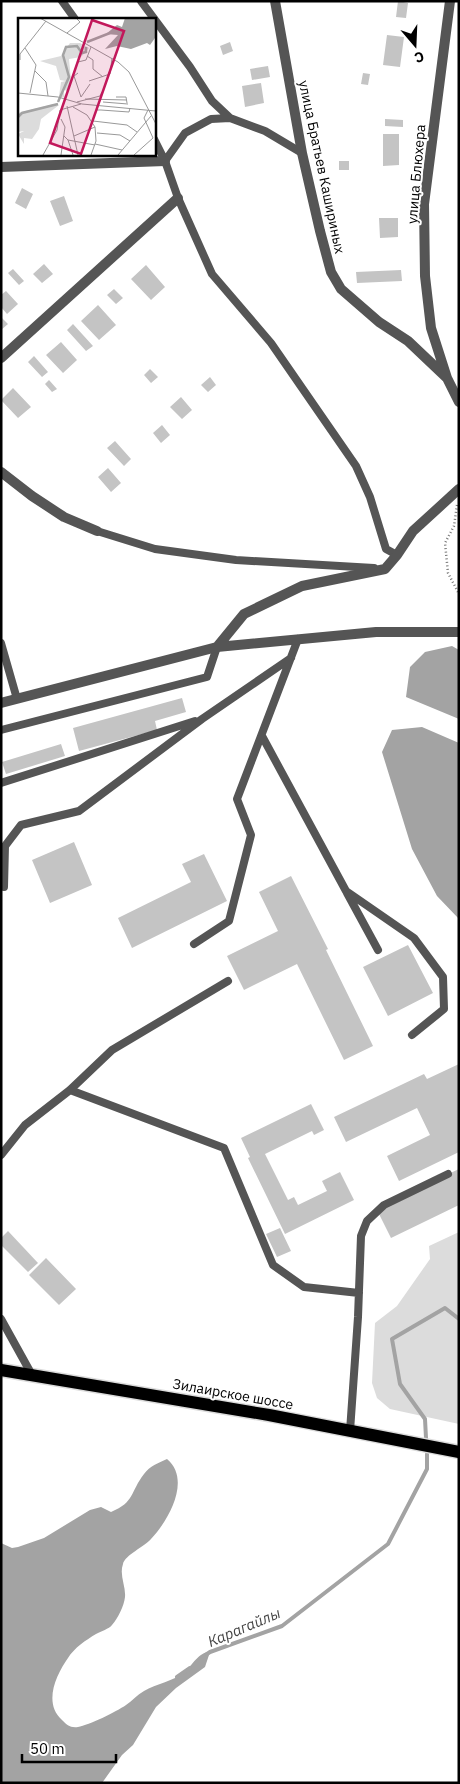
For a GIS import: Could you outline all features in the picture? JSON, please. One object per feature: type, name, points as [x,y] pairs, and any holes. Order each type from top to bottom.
[{"type":"main road","name":"Зилаирское шоссе","points":[[1,1370],[269,1415],[459,1452]]},
{"type":"street","name":"улица Братьев Кашириных","points":[[275,1],[302,153],[331,272],[341,289],[379,322],[408,341],[447,378]]},
{"type":"street","name":"улица Блюхера","points":[[447,378],[431,328],[425,276],[424,204],[450,1]]},
{"type":"street","points":[[1,168],[165,161]]},
{"type":"street","points":[[1,358],[178,198]]},
{"type":"street","points":[[447,378],[459,402]]},
{"type":"street","points":[[1,472],[32,496],[64,517],[98,531]]},
{"type":"street","points":[[217,647],[244,614],[302,586],[385,569],[413,531],[459,489]]},
{"type":"street","points":[[1,703],[217,647],[376,632],[459,632]]},
{"type":"lane","points":[[62,1],[74,18]]},
{"type":"lane","points":[[141,1],[154,18]]},
{"type":"lane","points":[[155,20],[190,67],[212,101],[230,118],[265,131],[302,153]]},
{"type":"lane","points":[[165,161],[185,133],[211,119],[230,118]]},
{"type":"lane","points":[[155,141],[212,274],[271,343],[356,466],[370,497],[386,548],[397,555]]},
{"type":"lane","points":[[98,531],[156,549],[236,560],[385,569]]},
{"type":"lane","points":[[194,944],[229,921],[251,835],[237,799],[298,639]]},
{"type":"lane","points":[[1,643],[17,699]]},
{"type":"lane","points":[[1,730],[207,677],[217,647]]},
{"type":"lane","points":[[4,887],[5,846],[21,825],[79,811],[202,719],[291,658]]},
{"type":"lane","points":[[1,783],[202,719]]},
{"type":"lane","points":[[262,736],[378,950]]},
{"type":"lane","points":[[346,891],[414,938],[444,977],[444,1009],[412,1035]]},
{"type":"lane","points":[[1,1155],[25,1125],[70,1090],[112,1050],[228,981]]},
{"type":"lane","points":[[70,1090],[224,1148],[273,1264],[304,1287],[359,1293]]},
{"type":"lane","points":[[350,1431],[361,1236],[367,1221],[384,1205],[448,1174]]},
{"type":"lane","points":[[1,1319],[32,1375]]},
{"type":"path","points":[[458,503],[454,526],[446,544],[448,573],[459,594]]},
{"type":"shaded area","points":[[452,646],[459,650],[459,719],[406,697],[410,667],[425,652]]},
{"type":"shaded area","points":[[422,727],[459,743],[459,919],[437,896],[412,849],[382,752],[392,730]]},
{"type":"shaded area","points":[[459,1232],[459,1424],[390,1409],[377,1398],[372,1383],[375,1323],[397,1306],[430,1259],[429,1246]]},
{"type":"shaded area","points":[[167,1459],[174,1468],[177,1478],[175,1500],[170,1511],[151,1539],[124,1561],[122,1572],[125,1597],[120,1612],[111,1626],[84,1642],[71,1654],[59,1672],[53,1689],[53,1706],[56,1713],[65,1723],[71,1727],[78,1727],[109,1715],[144,1691],[181,1675],[200,1656],[210,1652],[205,1667],[176,1688],[156,1707],[133,1745],[122,1755],[102,1783],[1,1783],[1,1543],[12,1548],[18,1547],[44,1538],[90,1510],[101,1507],[111,1512],[119,1508],[131,1496],[146,1471]]},
{"type":"building","points":[[398,1],[408,3],[406,18],[396,17]]},
{"type":"building","points":[[387,35],[404,37],[400,67],[383,65]]},
{"type":"building","points":[[230,42],[233,51],[223,55],[220,46]]},
{"type":"building","points":[[268,66],[270,77],[252,80],[250,69]]},
{"type":"building","points":[[363,73],[370,74],[368,85],[361,84]]},
{"type":"building","points":[[261,83],[264,103],[245,107],[242,86]]},
{"type":"building","points":[[385,119],[403,120],[403,127],[385,126]]},
{"type":"building","points":[[383,134],[399,134],[399,165],[383,166]]},
{"type":"building","points":[[339,161],[349,161],[349,170],[339,170]]},
{"type":"building","points":[[22,188],[33,194],[26,209],[15,203]]},
{"type":"building","points":[[64,196],[73,221],[60,226],[50,201]]},
{"type":"building","points":[[379,218],[398,218],[398,237],[380,238]]},
{"type":"building","points":[[44,264],[53,274],[42,283],[33,274]]},
{"type":"building","points":[[146,265],[165,287],[151,300],[131,279]]},
{"type":"building","points":[[13,269],[24,281],[19,285],[8,273]]},
{"type":"building","points":[[401,270],[402,281],[357,283],[356,272]]},
{"type":"building","points":[[114,289],[123,298],[116,304],[107,295]]},
{"type":"building","points":[[6,291],[18,304],[7,314],[1,307],[1,295]]},
{"type":"building","points":[[98,305],[116,325],[99,340],[81,321]]},
{"type":"building","points":[[1,317],[8,324],[1,330]]},
{"type":"building","points":[[73,324],[93,346],[86,351],[67,330]]},
{"type":"building","points":[[61,342],[77,360],[63,373],[46,355]]},
{"type":"building","points":[[34,356],[48,372],[42,377],[28,362]]},
{"type":"building","points":[[150,369],[158,377],[151,383],[144,375]]},
{"type":"building","points":[[210,377],[216,385],[208,392],[201,385]]},
{"type":"building","points":[[49,380],[57,389],[52,392],[45,384]]},
{"type":"building","points":[[13,388],[31,407],[18,418],[1,400]]},
{"type":"building","points":[[181,397],[192,410],[182,419],[170,407]]},
{"type":"building","points":[[162,425],[170,435],[161,443],[153,433]]},
{"type":"building","points":[[115,441],[131,459],[124,466],[107,448]]},
{"type":"building","points":[[108,468],[121,483],[111,492],[98,477]]},
{"type":"building","points":[[182,698],[186,712],[155,721],[157,730],[79,751],[73,728]]},
{"type":"building","points":[[61,744],[65,756],[6,774],[2,762]]},
{"type":"building","points":[[74,842],[92,885],[50,903],[32,860]]},
{"type":"building","points":[[204,854],[227,901],[132,948],[118,918],[191,882],[182,864]]},
{"type":"building","points":[[291,876],[328,949],[326,950],[373,1046],[344,1060],[297,964],[244,990],[227,956],[278,931],[259,892]]},
{"type":"building","points":[[408,945],[433,993],[388,1016],[363,967]]},
{"type":"building","points":[[459,1064],[459,1152],[399,1181],[387,1156],[430,1135],[417,1108],[346,1142],[334,1117],[424,1074],[427,1079]]},
{"type":"building","points":[[311,1104],[324,1130],[314,1135],[312,1131],[265,1154],[288,1200],[294,1197],[298,1205],[327,1191],[322,1181],[340,1172],[354,1200],[285,1234],[248,1158],[250,1157],[241,1138]]},
{"type":"building","points":[[459,1169],[459,1205],[391,1238],[376,1208]]},
{"type":"building","points":[[280,1228],[291,1251],[277,1257],[266,1234]]},
{"type":"building","points":[[8,1231],[38,1263],[28,1272],[1,1245],[1,1238]]},
{"type":"building","points":[[46,1258],[76,1289],[59,1305],[29,1275]]},
{"type":"waterway","name":"Карагайлы","points":[[426,1438],[425,1419],[400,1384],[392,1339],[445,1308],[459,1319]]},
{"type":"waterway","name":"Карагайлы","points":[[207,1654],[282,1626],[388,1544],[427,1469],[427,1454]]},
{"type":"waterway","name":"Карагайлы","points":[[177,1677],[190,1668]]}]
